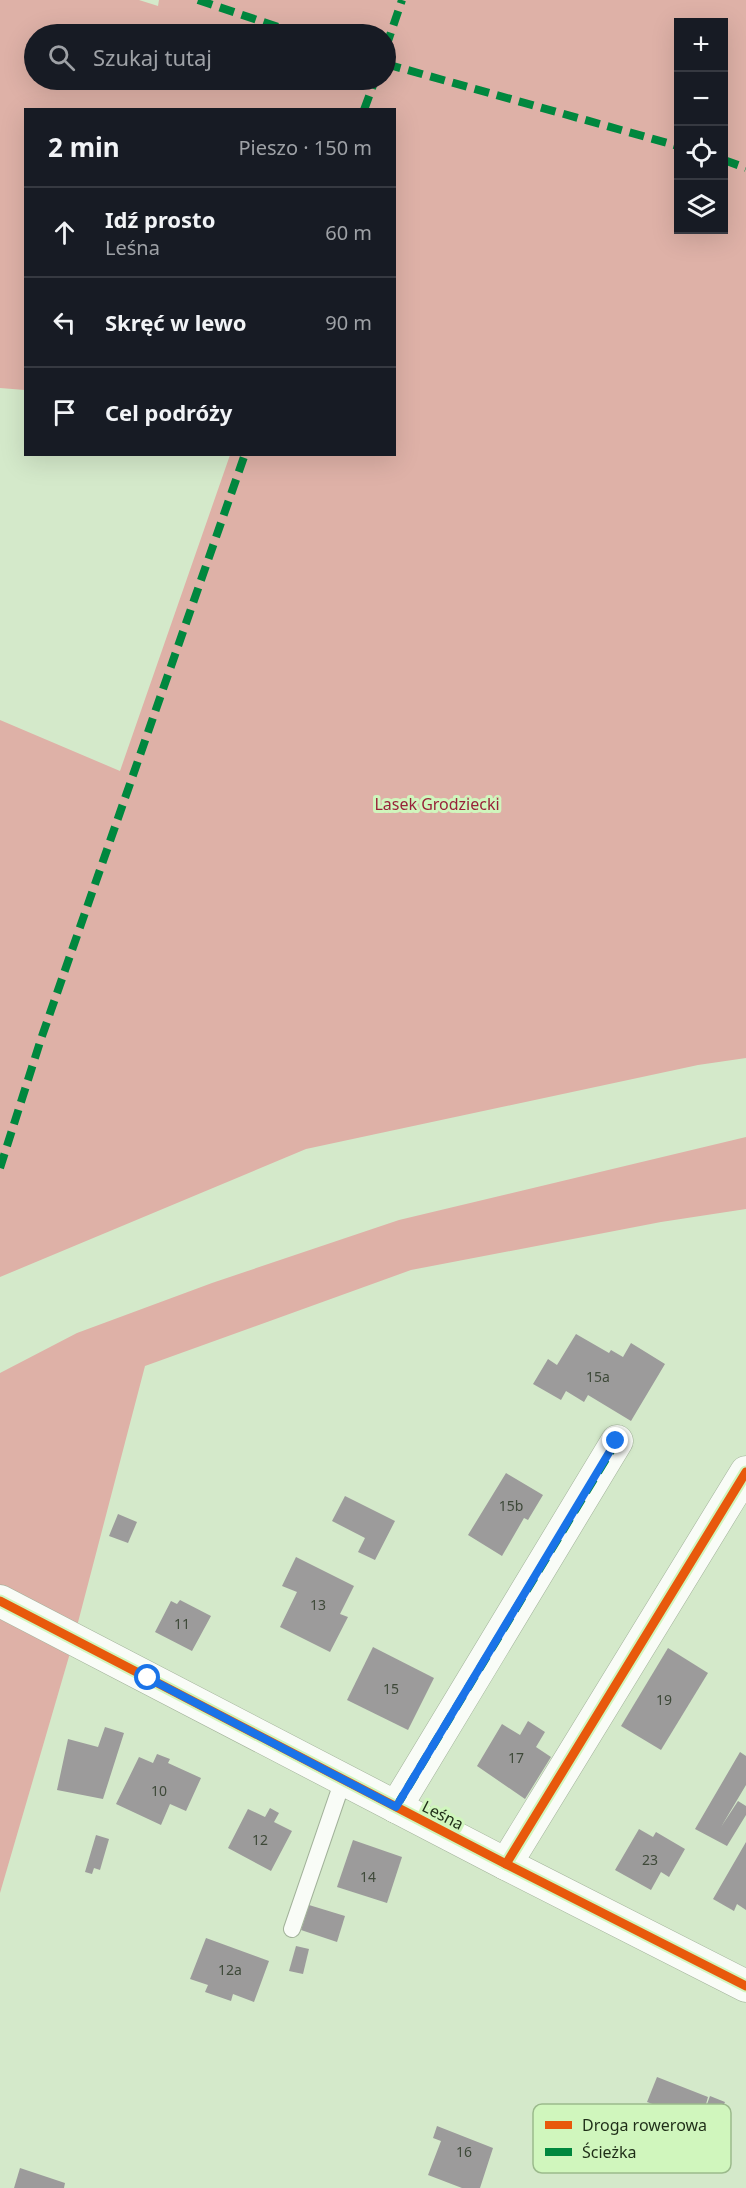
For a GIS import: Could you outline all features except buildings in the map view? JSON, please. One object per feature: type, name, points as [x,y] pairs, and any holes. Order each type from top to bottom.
[{"type":"street","points":[[396,1807],[616,1441]]},
{"type":"street","points":[[506,1864],[746,1472]]},
{"type":"street","name":"Leśna","points":[[0,1601],[746,1986]]},
{"type":"lane","points":[[292,1929],[344,1780]]},
{"type":"green space","name":"Lasek Grodziecki","points":[[0,0],[139,0],[158,6],[159,0],[746,0],[746,1058],[698,1065],[306,1149],[0,1277],[0,720],[120,771],[230,456],[396,456],[396,108],[24,108],[24,390],[0,388]]},
{"type":"green space","points":[[746,1137],[746,1209],[661,1222],[411,1270],[145,1366],[76,1630],[0,1593],[0,1373],[77,1333],[212,1283],[399,1220]]},
{"type":"green space","points":[[0,1618],[70,1653],[0,1893]]},
{"type":"marked path","points":[[198,0],[269,24]]},
{"type":"marked path","points":[[394,24],[402,0]]},
{"type":"marked path","points":[[396,67],[674,145]]},
{"type":"marked path","points":[[365,108],[371,90]]},
{"type":"marked path","points":[[728,161],[746,168]]},
{"type":"marked path","points":[[0,1168],[41,1039],[244,456]]},
{"type":"marked path","points":[[396,1807],[617,1441]]},
{"type":"cycle path","points":[[506,1864],[746,1472]]},
{"type":"cycle path","points":[[0,1601],[746,1986]]},
{"type":"route","points":[[148,1678],[396,1807],[616,1441]]}]
